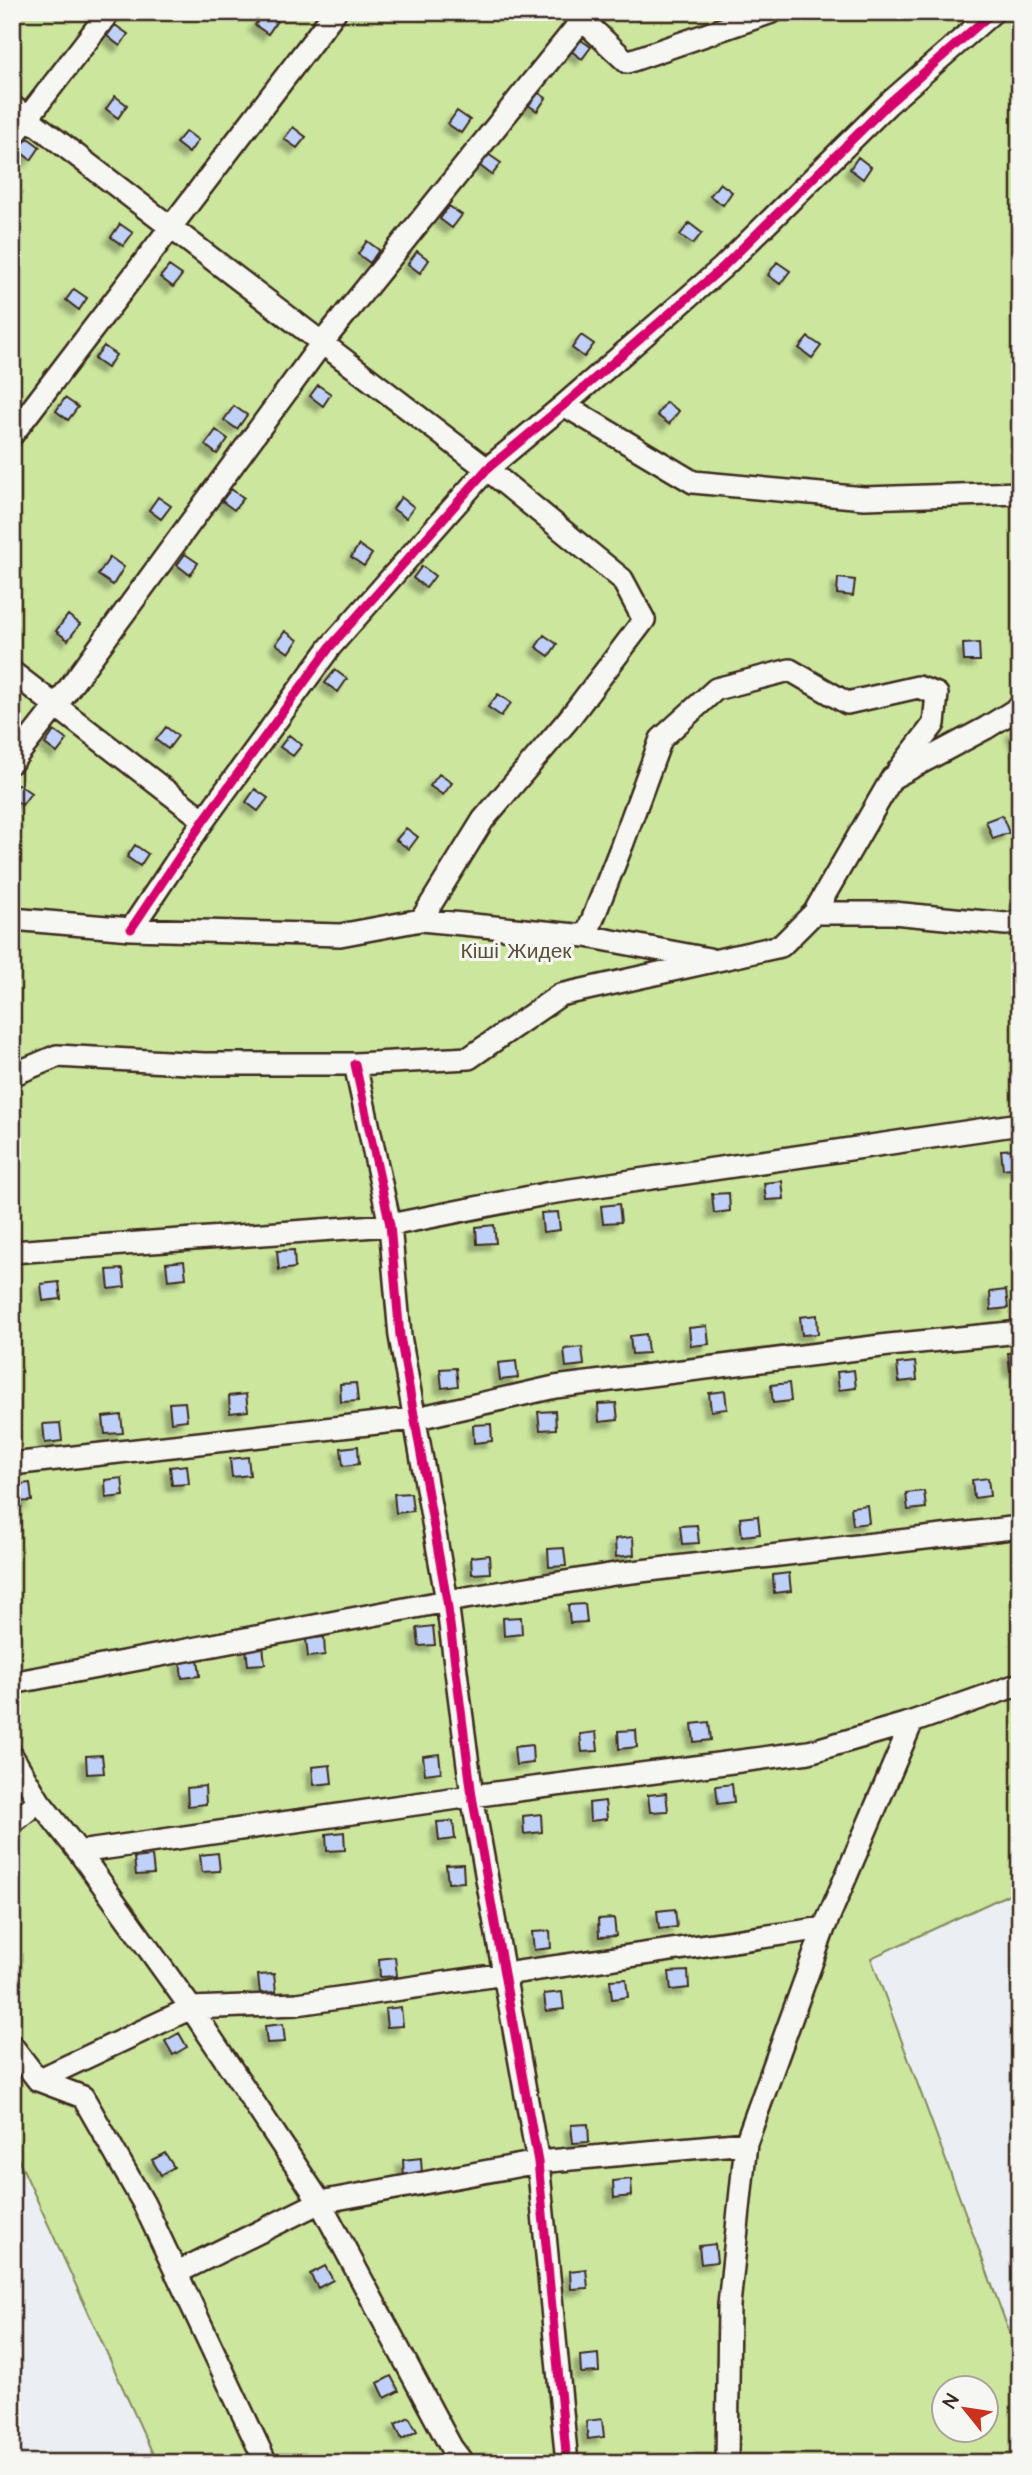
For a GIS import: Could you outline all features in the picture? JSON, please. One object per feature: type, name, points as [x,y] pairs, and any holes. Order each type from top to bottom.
[{"type":"street","points":[[12,138],[20,112],[109,12]]},
{"type":"street","points":[[12,435],[335,12]]},
{"type":"street","points":[[12,762],[323,343],[578,16],[627,62],[772,12]]},
{"type":"street","points":[[131,929],[204,820],[330,647],[487,469],[722,268],[888,104],[993,12]]},
{"type":"street","points":[[20,112],[487,469],[622,579],[644,620],[568,720],[483,820],[421,920]]},
{"type":"street","points":[[564,405],[693,482],[864,498],[1020,493]]},
{"type":"street","points":[[12,1075],[57,1056],[204,1064],[355,1064],[469,1058],[560,995],[781,946],[814,913],[892,778],[934,724],[937,694],[918,687],[847,703],[790,670],[716,689],[661,739],[586,936]]},
{"type":"street","points":[[12,671],[204,820]]},
{"type":"street","points":[[892,778],[1020,707]]},
{"type":"street","points":[[814,913],[893,913],[1006,924],[1020,922]]},
{"type":"street","points":[[12,919],[131,929],[340,935],[421,920],[586,936],[720,961]]},
{"type":"street","points":[[355,1064],[390,1225],[400,1336],[447,1601],[472,1796],[538,2162],[567,2463]]},
{"type":"street","points":[[12,1252],[390,1225],[550,1193],[1020,1124]]},
{"type":"street","points":[[12,1464],[413,1419],[555,1387],[889,1345],[1020,1332]]},
{"type":"street","points":[[12,1683],[447,1601],[615,1574],[1020,1527]]},
{"type":"street","points":[[79,1852],[472,1796],[809,1752],[912,1722],[1020,1684]]},
{"type":"street","points":[[727,2463],[729,2305],[746,2143],[824,1928],[912,1722]]},
{"type":"street","points":[[12,1756],[39,1801],[191,2008],[320,2202],[451,2447],[463,2463]]},
{"type":"street","points":[[12,1823],[39,1801]]},
{"type":"street","points":[[38,2080],[191,2008],[297,2004],[824,1928]]},
{"type":"street","points":[[12,2046],[38,2080],[83,2097],[144,2203],[266,2463]]},
{"type":"street","points":[[176,2273],[320,2202],[538,2162],[746,2143]]},
{"type":"green space","name":"Кіші Жидек","points":[[12,12],[1020,12],[1020,1889],[871,1958],[1020,2361],[1020,2463],[157,2463],[12,2145]]},
{"type":"building","points":[[265,12],[277,21],[268,34],[255,25]]},
{"type":"building","points":[[115,25],[128,34],[120,46],[107,36]]},
{"type":"building","points":[[578,38],[591,47],[582,59],[570,50]]},
{"type":"building","points":[[533,89],[546,98],[537,111],[524,102]]},
{"type":"building","points":[[115,96],[127,105],[118,118],[106,109]]},
{"type":"building","points":[[457,111],[470,120],[461,133],[448,124]]},
{"type":"building","points":[[293,127],[306,137],[297,148],[284,139]]},
{"type":"building","points":[[186,131],[198,140],[189,153],[176,143]]},
{"type":"building","points":[[28,138],[40,147],[31,160],[18,150]]},
{"type":"building","points":[[488,154],[501,163],[492,175],[479,165]]},
{"type":"building","points":[[858,157],[871,167],[863,179],[850,169]]},
{"type":"building","points":[[720,183],[732,192],[723,205],[710,196]]},
{"type":"building","points":[[449,206],[462,215],[452,228],[440,219]]},
{"type":"building","points":[[689,223],[702,233],[693,244],[680,235]]},
{"type":"building","points":[[120,224],[133,233],[123,246],[111,237]]},
{"type":"building","points":[[367,241],[379,250],[370,263],[358,254]]},
{"type":"building","points":[[417,251],[429,260],[420,273],[408,264]]},
{"type":"building","points":[[777,262],[790,271],[780,284],[768,275]]},
{"type":"building","points":[[169,266],[182,275],[173,287],[160,277]]},
{"type":"building","points":[[74,289],[87,298],[79,310],[66,300]]},
{"type":"building","points":[[581,335],[594,344],[584,357],[572,348]]},
{"type":"building","points":[[808,337],[821,346],[812,358],[799,348]]},
{"type":"building","points":[[104,346],[116,355],[107,368],[94,359]]},
{"type":"building","points":[[318,385],[331,394],[323,406],[310,396]]},
{"type":"building","points":[[65,398],[78,407],[68,420],[56,411]]},
{"type":"building","points":[[666,402],[679,411],[669,424],[657,415]]},
{"type":"building","points":[[234,406],[247,415],[237,429],[224,420]]},
{"type":"building","points":[[216,430],[228,439],[217,454],[205,445]]},
{"type":"building","points":[[231,489],[244,498],[234,510],[222,501]]},
{"type":"building","points":[[158,497],[171,506],[161,519],[149,510]]},
{"type":"building","points":[[401,497],[414,507],[406,518],[393,509]]},
{"type":"building","points":[[359,545],[372,554],[364,566],[351,557]]},
{"type":"building","points":[[185,554],[198,563],[190,575],[177,565]]},
{"type":"building","points":[[110,557],[124,567],[113,585],[98,575]]},
{"type":"building","points":[[422,566],[435,576],[426,588],[413,578]]},
{"type":"building","points":[[838,578],[855,580],[853,596],[837,594]]},
{"type":"building","points":[[68,615],[80,624],[68,640],[56,631]]},
{"type":"building","points":[[285,631],[298,640],[289,653],[276,644]]},
{"type":"building","points":[[544,635],[557,644],[549,656],[536,647]]},
{"type":"building","points":[[979,643],[980,661],[964,661],[963,644]]},
{"type":"building","points":[[335,670],[347,679],[338,692],[325,683]]},
{"type":"building","points":[[498,694],[511,703],[501,716],[488,707]]},
{"type":"building","points":[[166,727],[178,736],[168,749],[156,740]]},
{"type":"building","points":[[1020,728],[1020,748],[1019,749],[1012,732]]},
{"type":"building","points":[[54,731],[67,740],[57,753],[45,744]]},
{"type":"building","points":[[289,735],[302,745],[293,756],[280,747]]},
{"type":"building","points":[[439,774],[452,783],[443,795],[430,786]]},
{"type":"building","points":[[18,784],[31,793],[22,805],[12,798],[12,792]]},
{"type":"building","points":[[255,789],[268,798],[258,811],[246,802]]},
{"type":"building","points":[[1002,815],[1009,833],[993,839],[986,821]]},
{"type":"building","points":[[406,828],[418,837],[409,849],[396,840]]},
{"type":"building","points":[[135,845],[148,854],[140,866],[127,857]]},
{"type":"building","points":[[1017,1149],[1019,1167],[1003,1169],[1001,1150]]},
{"type":"building","points":[[782,1181],[784,1199],[766,1200],[764,1183]]},
{"type":"building","points":[[729,1193],[730,1211],[714,1213],[712,1194]]},
{"type":"building","points":[[619,1204],[621,1222],[603,1223],[601,1206]]},
{"type":"building","points":[[558,1212],[560,1230],[543,1232],[541,1213]]},
{"type":"building","points":[[494,1225],[496,1243],[477,1244],[476,1227]]},
{"type":"building","points":[[294,1250],[295,1268],[279,1270],[277,1251]]},
{"type":"building","points":[[184,1261],[186,1278],[168,1280],[166,1263]]},
{"type":"building","points":[[123,1269],[125,1287],[109,1289],[107,1270]]},
{"type":"building","points":[[59,1282],[61,1299],[43,1301],[41,1284]]},
{"type":"building","points":[[1006,1290],[1008,1308],[991,1310],[990,1292]]},
{"type":"building","points":[[817,1315],[818,1334],[802,1335],[800,1317]]},
{"type":"building","points":[[707,1326],[709,1344],[691,1346],[689,1328]]},
{"type":"building","points":[[646,1334],[648,1353],[632,1354],[630,1336]]},
{"type":"building","points":[[582,1347],[584,1365],[566,1367],[564,1349]]},
{"type":"building","points":[[1020,1352],[1020,1370],[1010,1371],[1008,1353]]},
{"type":"building","points":[[516,1361],[518,1378],[500,1380],[498,1363]]},
{"type":"building","points":[[915,1362],[917,1380],[899,1382],[897,1364]]},
{"type":"building","points":[[456,1368],[458,1386],[442,1388],[440,1369]]},
{"type":"building","points":[[854,1370],[856,1388],[839,1390],[837,1372]]},
{"type":"building","points":[[356,1383],[358,1401],[341,1402],[340,1384]]},
{"type":"building","points":[[789,1383],[791,1401],[773,1403],[771,1385]]},
{"type":"building","points":[[725,1391],[727,1409],[711,1411],[709,1393]]},
{"type":"building","points":[[246,1394],[248,1411],[230,1413],[229,1396]]},
{"type":"building","points":[[185,1402],[187,1420],[171,1422],[169,1403]]},
{"type":"building","points":[[616,1403],[618,1420],[599,1422],[598,1404]]},
{"type":"building","points":[[555,1411],[556,1429],[540,1430],[538,1412]]},
{"type":"building","points":[[121,1415],[123,1433],[105,1434],[103,1417]]},
{"type":"building","points":[[60,1423],[62,1441],[45,1443],[43,1424]]},
{"type":"building","points":[[491,1424],[492,1441],[474,1443],[473,1425]]},
{"type":"building","points":[[12,1430],[15,1430],[17,1448],[12,1448]]},
{"type":"building","points":[[358,1446],[359,1464],[343,1466],[341,1448]]},
{"type":"building","points":[[248,1457],[250,1475],[232,1477],[230,1459]]},
{"type":"building","points":[[187,1465],[189,1484],[172,1485],[170,1467]]},
{"type":"building","points":[[122,1478],[124,1496],[106,1498],[105,1480]]},
{"type":"building","points":[[988,1478],[990,1496],[974,1498],[972,1480]]},
{"type":"building","points":[[30,1483],[32,1501],[14,1502],[12,1485]]},
{"type":"building","points":[[924,1491],[926,1508],[908,1510],[906,1493]]},
{"type":"building","points":[[411,1493],[413,1511],[396,1513],[394,1494]]},
{"type":"building","points":[[867,1505],[869,1523],[853,1525],[851,1507]]},
{"type":"building","points":[[758,1516],[760,1534],[742,1536],[740,1518]]},
{"type":"building","points":[[697,1525],[699,1543],[682,1544],[680,1526]]},
{"type":"building","points":[[633,1537],[634,1555],[616,1557],[615,1539]]},
{"type":"building","points":[[564,1548],[566,1566],[549,1567],[548,1549]]},
{"type":"building","points":[[489,1555],[490,1573],[472,1574],[471,1557]]},
{"type":"building","points":[[789,1573],[791,1591],[774,1593],[773,1575]]},
{"type":"building","points":[[585,1604],[587,1622],[570,1623],[568,1605]]},
{"type":"building","points":[[521,1617],[522,1634],[504,1636],[503,1618]]},
{"type":"building","points":[[433,1626],[435,1645],[419,1646],[417,1628]]},
{"type":"building","points":[[324,1637],[325,1655],[308,1657],[306,1639]]},
{"type":"building","points":[[263,1645],[265,1664],[248,1665],[246,1647]]},
{"type":"building","points":[[198,1658],[200,1676],[182,1678],[180,1660]]},
{"type":"building","points":[[709,1722],[711,1740],[694,1742],[692,1724]]},
{"type":"building","points":[[636,1730],[637,1747],[619,1749],[618,1731]]},
{"type":"building","points":[[596,1732],[598,1751],[582,1752],[580,1734]]},
{"type":"building","points":[[532,1745],[533,1763],[516,1765],[514,1747]]},
{"type":"building","points":[[439,1754],[441,1772],[425,1774],[423,1756]]},
{"type":"building","points":[[102,1755],[104,1773],[87,1774],[86,1756]]},
{"type":"building","points":[[330,1765],[332,1783],[314,1785],[312,1767]]},
{"type":"building","points":[[732,1784],[734,1802],[718,1804],[716,1786]]},
{"type":"building","points":[[205,1786],[206,1804],[188,1806],[187,1788]]},
{"type":"building","points":[[666,1793],[668,1811],[650,1812],[648,1795]]},
{"type":"building","points":[[605,1801],[607,1819],[590,1821],[589,1803]]},
{"type":"building","points":[[541,1814],[542,1832],[524,1834],[523,1816]]},
{"type":"building","points":[[453,1821],[455,1839],[439,1841],[437,1822]]},
{"type":"building","points":[[344,1832],[345,1850],[327,1851],[326,1834]]},
{"type":"building","points":[[218,1853],[220,1871],[202,1872],[200,1855]]},
{"type":"building","points":[[152,1856],[154,1874],[136,1875],[134,1858]]},
{"type":"building","points":[[463,1864],[464,1882],[448,1883],[446,1865]]},
{"type":"building","points":[[675,1909],[677,1927],[659,1929],[657,1911]]},
{"type":"building","points":[[614,1918],[616,1936],[599,1937],[598,1919]]},
{"type":"building","points":[[550,1931],[551,1948],[534,1950],[532,1932]]},
{"type":"building","points":[[395,1957],[397,1976],[380,1977],[379,1959]]},
{"type":"building","points":[[688,1971],[689,1988],[671,1990],[669,1972]]},
{"type":"building","points":[[274,1974],[276,1992],[260,1993],[258,1975]]},
{"type":"building","points":[[626,1979],[628,1997],[612,1999],[610,1980]]},
{"type":"building","points":[[562,1992],[564,2009],[546,2011],[544,1994]]},
{"type":"building","points":[[401,2007],[403,2026],[387,2027],[385,2009]]},
{"type":"building","points":[[283,2024],[285,2042],[267,2043],[265,2026]]},
{"type":"building","points":[[179,2033],[187,2047],[173,2055],[165,2041]]},
{"type":"building","points":[[588,2124],[589,2142],[573,2143],[571,2125]]},
{"type":"building","points":[[165,2153],[174,2167],[161,2175],[152,2160]]},
{"type":"building","points":[[421,2158],[422,2176],[404,2178],[403,2160]]},
{"type":"building","points":[[631,2179],[632,2196],[614,2198],[613,2181]]},
{"type":"building","points":[[715,2244],[717,2262],[701,2264],[699,2246]]},
{"type":"building","points":[[325,2266],[333,2280],[318,2288],[310,2274]]},
{"type":"building","points":[[586,2269],[588,2288],[571,2289],[570,2271]]},
{"type":"building","points":[[598,2354],[599,2372],[581,2373],[580,2356]]},
{"type":"building","points":[[391,2376],[399,2391],[385,2398],[378,2383]]},
{"type":"building","points":[[409,2417],[417,2431],[402,2439],[395,2424]]},
{"type":"building","points":[[602,2419],[604,2437],[588,2439],[586,2421]]},
{"type":"cycle path","points":[[131,929],[204,820],[330,647],[487,469],[722,268],[888,104],[993,12]]},
{"type":"cycle path","points":[[355,1064],[390,1225],[400,1336],[447,1601],[472,1796],[538,2162],[567,2463]]}]
